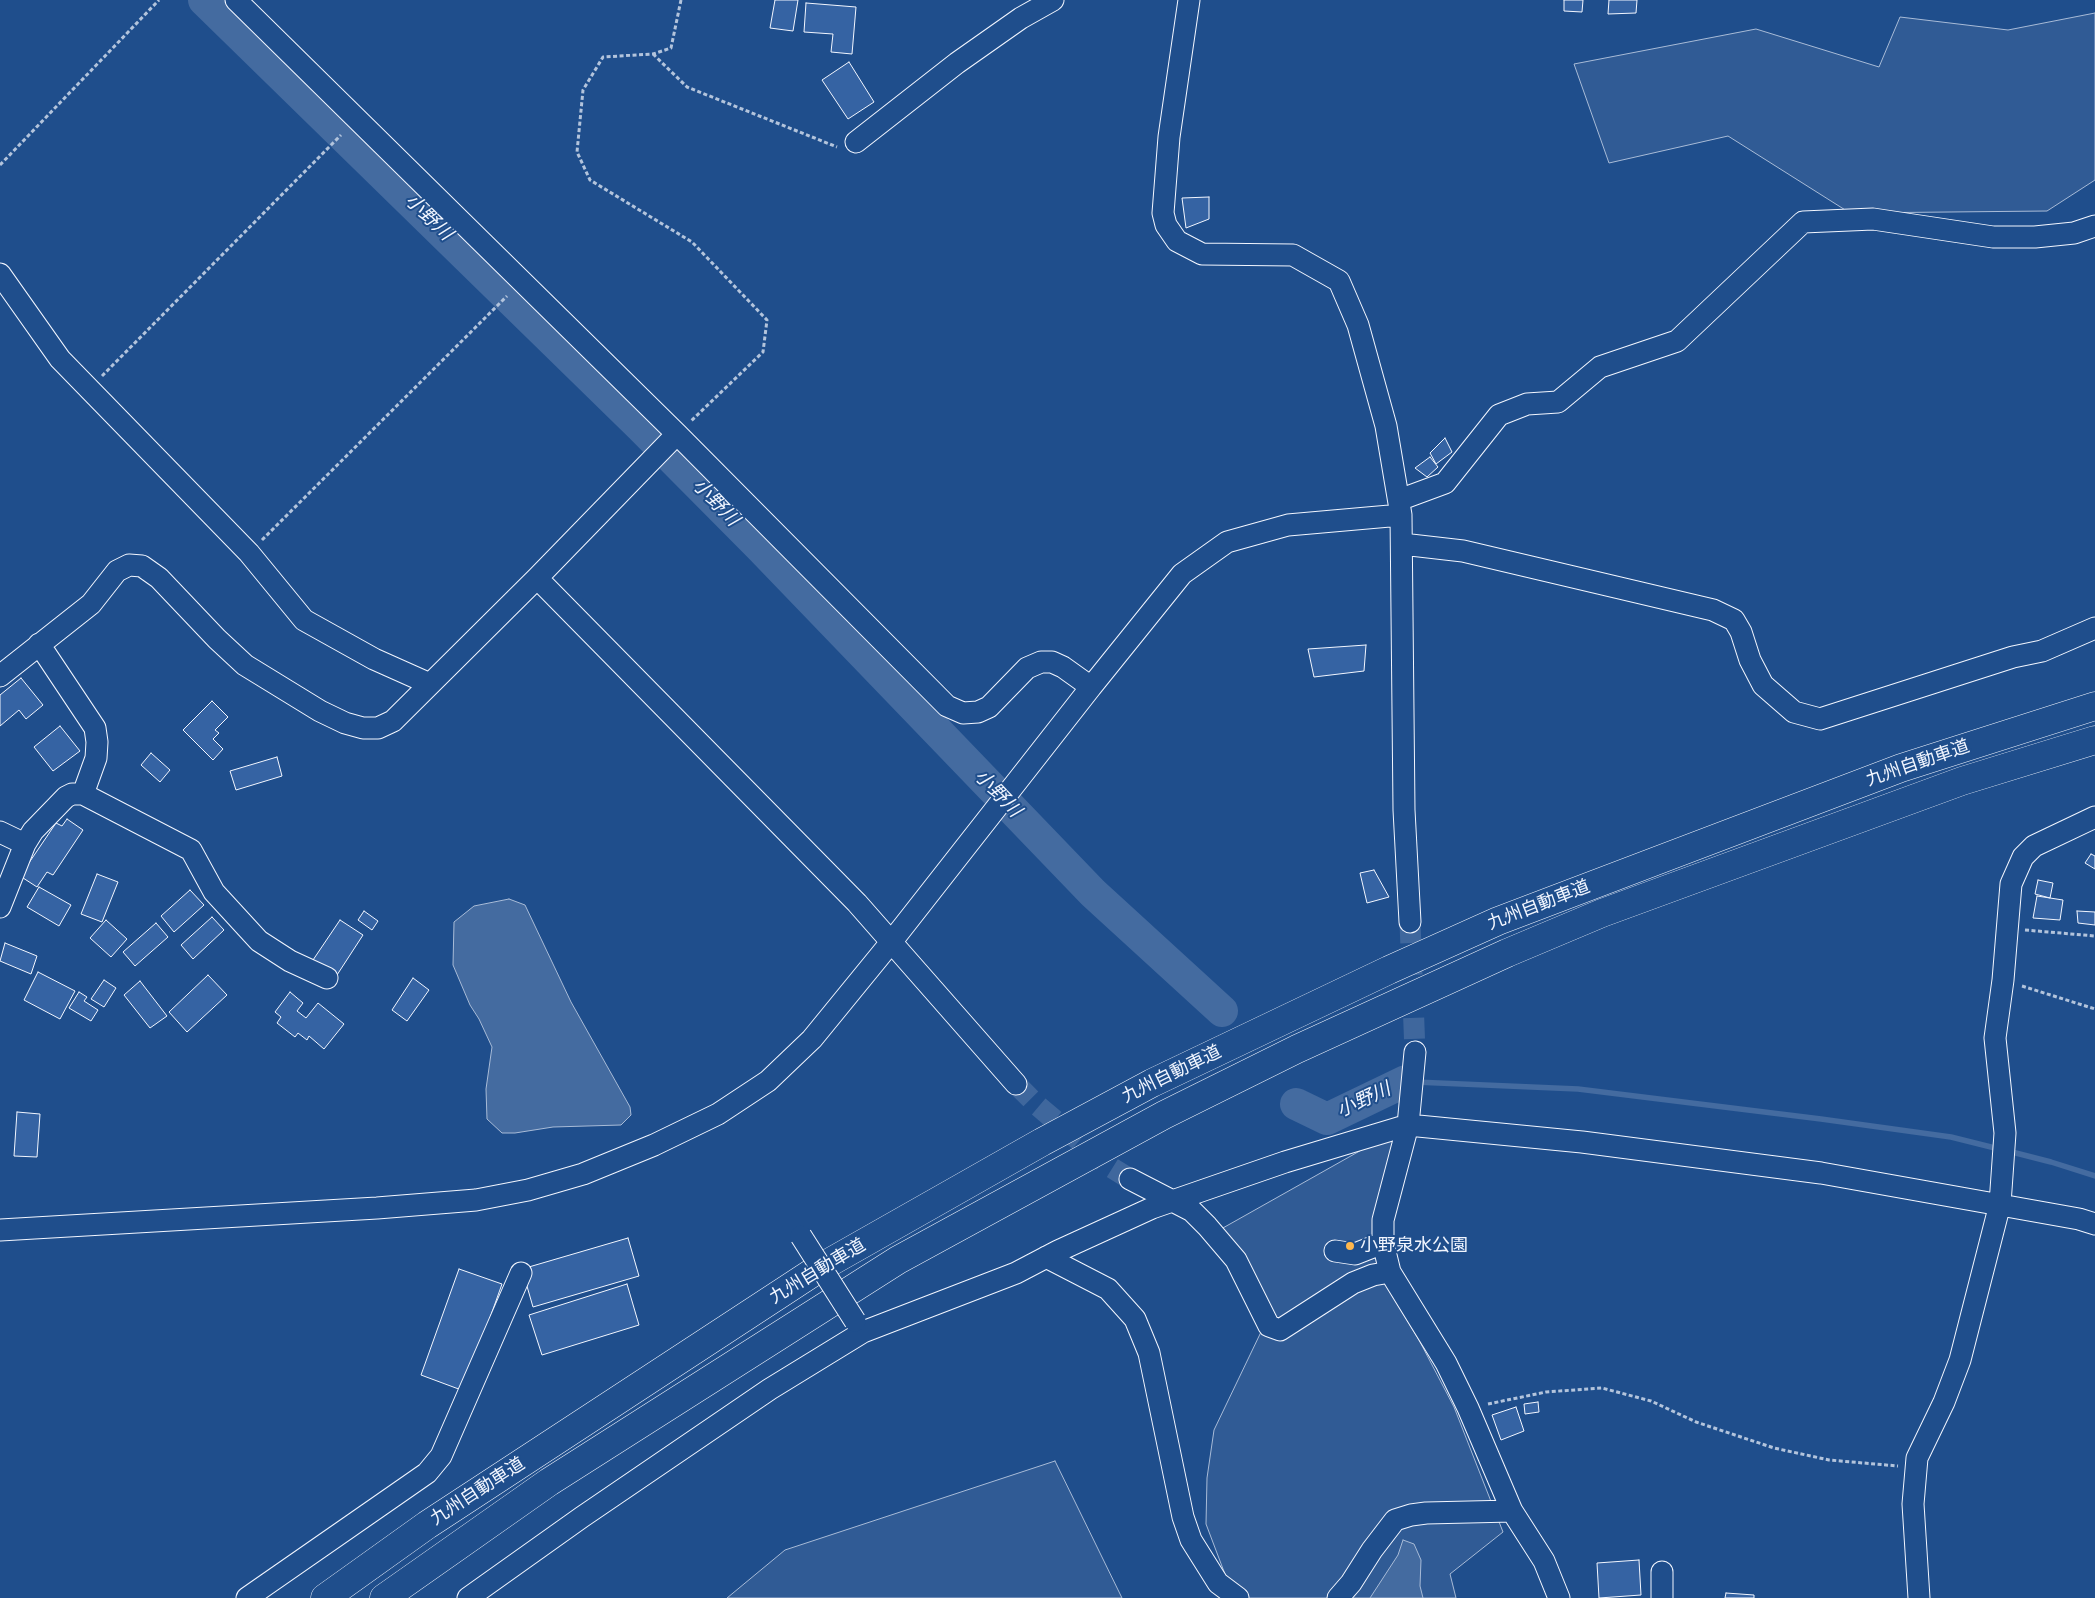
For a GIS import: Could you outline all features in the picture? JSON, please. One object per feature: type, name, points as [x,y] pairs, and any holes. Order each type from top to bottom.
[{"type":"highway","name":"九州自動車道","points":[[325,1598],[427,1525],[818,1269],[1042,1142],[1152,1084],[1389,970],[1498,920],[1901,768],[2095,706]]},
{"type":"highway","name":"九州自動車道","points":[[384,1598],[549,1482],[898,1260],[1164,1115],[1306,1044],[1507,953],[1602,913],[1962,781],[2095,740]]},
{"type":"street","points":[[236,0],[673,438],[947,706],[963,713],[978,712],[989,707],[1027,668],[1041,662],[1052,662],[1063,667],[1090,687]]},
{"type":"street","points":[[856,142],[957,63],[1021,18],[1053,0]]},
{"type":"street","points":[[1188,0],[1169,137],[1163,213],[1166,225],[1177,241],[1202,254],[1293,255],[1339,282],[1358,325],[1386,426],[1400,508],[1402,544],[1404,810],[1410,922]]},
{"type":"street","points":[[0,1230],[377,1208],[476,1200],[528,1190],[583,1174],[654,1145],[718,1114],[768,1081],[812,1039],[892,941],[1090,687],[1182,574],[1227,542],[1288,525],[1400,508],[1444,483],[1499,415],[1527,404],[1558,402],[1600,367],[1677,341],[1803,222],[1873,219],[1993,237],[2035,237],[2074,233],[2095,226]]},
{"type":"street","points":[[0,274],[60,359],[249,553],[304,620],[374,660],[430,684]]},
{"type":"street","points":[[0,676],[91,604],[117,571],[129,565],[142,566],[159,578],[246,665],[320,711],[344,723],[363,728],[378,728],[393,721],[537,578],[673,438]]},
{"type":"street","points":[[1402,544],[1463,551],[1713,610],[1734,620],[1741,632],[1750,660],[1763,685],[1794,712],[1820,719],[2013,657],[2042,652],[2095,628]]},
{"type":"street","points":[[537,578],[857,903],[1016,1084]]},
{"type":"street","points":[[39,644],[95,728],[97,742],[96,758],[83,794]]},
{"type":"street","points":[[0,907],[25,844],[33,831],[66,797],[72,794],[83,794],[191,850],[214,892],[260,941],[290,961],[327,978]]},
{"type":"street","points":[[1919,1598],[1913,1504],[1917,1458],[1944,1402],[1960,1360],[2000,1204],[2005,1133],[1995,1038],[2003,980],[2011,884],[2023,857],[2034,846],[2064,830],[2095,817]]},
{"type":"street","points":[[0,832],[25,844]]},
{"type":"street","points":[[1415,1052],[1409,1115],[1383,1220],[1383,1243],[1390,1272],[1446,1363],[1468,1408],[1512,1511],[1544,1562],[1559,1598]]},
{"type":"street","points":[[468,1598],[859,1326],[1001,1279],[1152,1208],[1285,1162],[1409,1115],[1582,1142],[1821,1173],[2000,1204],[2080,1219],[2095,1224]]},
{"type":"street","points":[[1130,1179],[1192,1211],[1236,1260],[1269,1326],[1280,1330],[1353,1283],[1373,1274],[1390,1272]]},
{"type":"street","points":[[801,1236],[859,1326]]},
{"type":"street","points":[[1336,1251],[1355,1254],[1383,1243]]},
{"type":"street","points":[[1046,1257],[1108,1289],[1135,1319],[1149,1353],[1178,1496],[1191,1540],[1218,1583],[1238,1598]]},
{"type":"street","points":[[247,1598],[427,1473],[441,1456],[520,1273]]},
{"type":"street","points":[[1338,1598],[1351,1583],[1372,1550],[1395,1520],[1411,1514],[1512,1511]]},
{"type":"street","points":[[1662,1572],[1662,1598]]},
{"type":"path","points":[[0,166],[159,0]]},
{"type":"path","points":[[673,438],[763,352],[767,320],[692,242],[590,180],[578,152],[582,90],[603,57],[653,54],[671,48],[681,0]]},
{"type":"path","points":[[653,54],[687,87],[836,148],[856,142]]},
{"type":"path","points":[[89,389],[341,135]]},
{"type":"path","points":[[249,553],[507,296]]},
{"type":"path","points":[[2007,928],[2095,936]]},
{"type":"path","points":[[2003,980],[2095,1009]]},
{"type":"path","points":[[1468,1408],[1546,1392],[1602,1388],[1651,1401],[1696,1422],[1774,1448],[1829,1460],[1916,1468]]},
{"type":"shaded area","points":[[2095,13],[2095,180],[2047,211],[1850,213],[1728,136],[1609,163],[1574,64],[1756,29],[1879,67],[1900,17],[2008,30]]},
{"type":"shaded area","points":[[509,899],[525,905],[571,1002],[630,1107],[631,1115],[621,1125],[553,1127],[515,1133],[502,1133],[487,1119],[486,1089],[492,1047],[470,1005],[453,965],[454,922],[474,906]]},
{"type":"shaded area","points":[[1397,1130],[1373,1227],[1390,1292],[1419,1340],[1454,1407],[1503,1532],[1450,1574],[1456,1598],[1234,1598],[1206,1524],[1207,1478],[1214,1430],[1261,1332],[1214,1233]]},
{"type":"shaded area","points":[[1055,1461],[1122,1598],[727,1598],[785,1550]]},
{"type":"shaded area","points":[[1403,1540],[1414,1544],[1421,1560],[1420,1586],[1423,1598],[1370,1598],[1398,1555]]},
{"type":"building","points":[[775,0],[798,0],[793,31],[770,28]]},
{"type":"building","points":[[1564,0],[1583,0],[1582,12],[1564,11]]},
{"type":"building","points":[[1609,0],[1637,0],[1636,13],[1608,14]]},
{"type":"building","points":[[806,3],[856,7],[852,54],[831,52],[833,34],[804,32]]},
{"type":"building","points":[[849,62],[874,102],[848,119],[822,80]]},
{"type":"building","points":[[1209,197],[1209,219],[1186,228],[1182,198]]},
{"type":"building","points":[[1445,438],[1452,452],[1436,464],[1430,453]]},
{"type":"building","points":[[1430,457],[1438,467],[1427,477],[1415,468]]},
{"type":"building","points":[[1366,645],[1364,671],[1314,677],[1308,649]]},
{"type":"building","points":[[21,678],[43,705],[26,719],[19,710],[0,726],[0,695]]},
{"type":"building","points":[[212,701],[228,717],[215,730],[219,733],[213,739],[223,749],[213,760],[183,730]]},
{"type":"building","points":[[60,726],[80,751],[53,771],[34,747]]},
{"type":"building","points":[[151,753],[170,770],[160,782],[141,765]]},
{"type":"building","points":[[277,757],[282,776],[236,790],[230,771]]},
{"type":"building","points":[[67,819],[83,830],[53,875],[47,872],[37,887],[20,876],[56,823],[62,826]]},
{"type":"building","points":[[2091,854],[2095,856],[2095,869],[2085,863]]},
{"type":"building","points":[[1374,870],[1389,897],[1367,903],[1360,873]]},
{"type":"building","points":[[97,874],[118,882],[102,922],[81,914]]},
{"type":"building","points":[[2038,880],[2053,883],[2050,898],[2035,894]]},
{"type":"building","points":[[39,887],[71,905],[59,926],[27,907]]},
{"type":"building","points":[[190,890],[204,905],[174,932],[161,916]]},
{"type":"building","points":[[2037,896],[2063,900],[2060,920],[2033,918]]},
{"type":"building","points":[[364,911],[378,921],[372,930],[358,920]]},
{"type":"building","points":[[2077,911],[2095,912],[2095,925],[2078,923]]},
{"type":"building","points":[[212,917],[224,930],[193,959],[181,945]]},
{"type":"building","points":[[106,920],[127,939],[111,957],[90,938]]},
{"type":"building","points":[[340,920],[363,935],[337,975],[313,960]]},
{"type":"building","points":[[156,923],[168,937],[135,966],[123,952]]},
{"type":"building","points":[[5,943],[37,956],[31,974],[0,961]]},
{"type":"building","points":[[38,972],[75,991],[60,1019],[24,1000]]},
{"type":"building","points":[[208,975],[227,995],[187,1032],[169,1012]]},
{"type":"building","points":[[413,978],[429,990],[407,1021],[392,1010]]},
{"type":"building","points":[[104,980],[116,988],[104,1007],[91,999]]},
{"type":"building","points":[[140,981],[167,1016],[150,1028],[124,995]]},
{"type":"building","points":[[79,992],[87,997],[84,1001],[98,1010],[91,1021],[69,1008]]},
{"type":"building","points":[[290,992],[303,1003],[297,1011],[306,1018],[318,1003],[344,1024],[324,1049],[309,1036],[307,1040],[298,1033],[295,1037],[277,1023],[281,1017],[275,1012]]},
{"type":"building","points":[[17,1112],[40,1114],[37,1157],[14,1156]]},
{"type":"building","points":[[628,1238],[639,1276],[533,1307],[522,1269]]},
{"type":"building","points":[[459,1269],[502,1284],[464,1391],[421,1375]]},
{"type":"building","points":[[627,1284],[639,1325],[542,1355],[529,1315]]},
{"type":"building","points":[[1538,1402],[1539,1412],[1525,1414],[1524,1404]]},
{"type":"building","points":[[1516,1407],[1524,1431],[1501,1440],[1492,1415]]},
{"type":"building","points":[[1639,1560],[1641,1595],[1599,1598],[1597,1563]]},
{"type":"building","points":[[1726,1593],[1754,1595],[1754,1598],[1725,1598]]},
{"type":"waterway","name":"小野川","points":[[204,0],[640,426],[760,547],[1093,893],[1222,1011]]},
{"type":"waterway","name":"小野川","points":[[1296,1104],[1327,1119],[1406,1081]]},
{"type":"waterway","points":[[1415,1082],[1578,1089],[1951,1137],[1999,1149]]},
{"type":"waterway","points":[[2008,1151],[2095,1176]]},
{"type":"tunnel","points":[[1410,922],[1415,1052]]},
{"type":"tunnel","points":[[1016,1084],[1038,1106],[1109,1166],[1130,1179]]},
{"type":"place","name":"小野泉水公園","points":[[1350,1246]]}]
